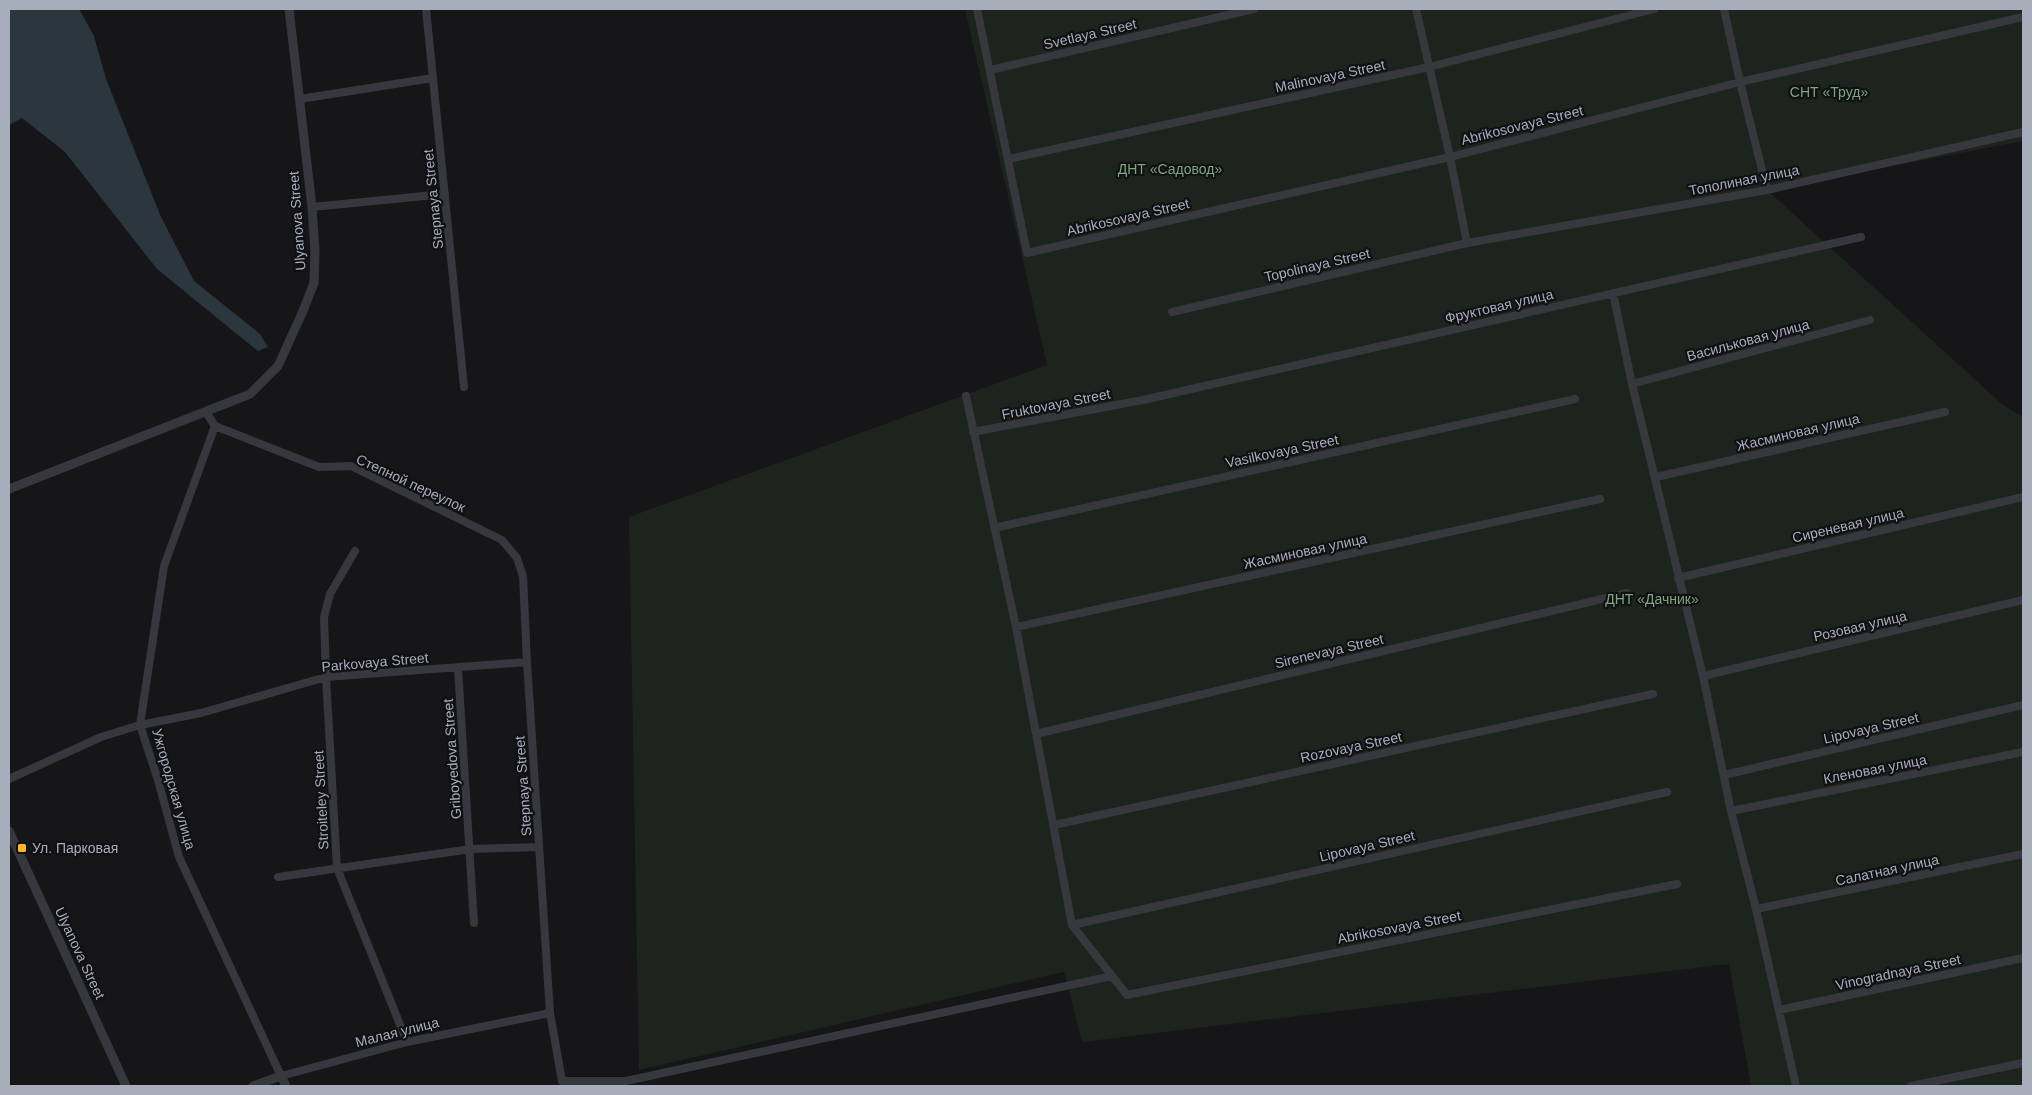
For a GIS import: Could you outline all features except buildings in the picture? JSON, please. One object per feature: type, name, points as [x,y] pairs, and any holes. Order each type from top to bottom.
[{"type":"street","name":"Ulyanova Street","points":[[9,489],[250,394],[278,366],[304,311],[314,283],[315,251],[312,207],[289,9]]},
{"type":"street","name":"Stepnaya Street","points":[[426,9],[464,387]]},
{"type":"street","points":[[976,9],[1009,159]]},
{"type":"street","name":"Svetlaya Street","points":[[990,70],[1254,9]]},
{"type":"street","points":[[1416,9],[1450,156],[1466,242]]},
{"type":"street","name":"Malinovaya Street","points":[[1009,159],[1429,67],[1654,9]]},
{"type":"street","points":[[1724,9],[1767,190]]},
{"type":"street","name":"Abrikosovaya Street","points":[[1009,159],[1027,254],[1450,156],[1740,82],[2023,17]]},
{"type":"street","points":[[300,99],[433,78]]},
{"type":"street","name":"Тополиная улица","points":[[1466,242],[1767,190],[2023,132]]},
{"type":"street","points":[[312,207],[445,194]]},
{"type":"street","points":[[1796,1086],[1756,909],[1731,811],[1703,676],[1632,384],[1613,293],[1861,237]]},
{"type":"street","name":"Topolinaya Street","points":[[1172,312],[1466,242]]},
{"type":"street","name":"Fruktovaya Street","points":[[973,432],[1143,400],[1613,293]]},
{"type":"street","name":"Васильковая улица","points":[[1632,384],[1870,320]]},
{"type":"street","points":[[627,1083],[1112,976],[1072,925],[1016,627],[966,396]]},
{"type":"street","name":"Vasilkovaya Street","points":[[994,528],[1575,399]]},
{"type":"street","points":[[206,412],[215,426]]},
{"type":"street","name":"Жасминовая улица","points":[[1656,477],[1945,412]]},
{"type":"street","name":"Степной переулок","points":[[215,426],[319,467],[351,466],[502,540],[517,558]]},
{"type":"street","name":"Ужгородская улица","points":[[215,426],[164,566],[140,725],[158,780],[179,856],[286,1086]]},
{"type":"street","name":"Сиреневая улица","points":[[1678,578],[2023,497]]},
{"type":"street","name":"Жасминовая улица","points":[[1016,627],[1600,499]]},
{"type":"street","name":"Stroiteley Street","points":[[355,551],[330,594],[324,616],[337,868],[407,1042]]},
{"type":"street","name":"Stepnaya Street","points":[[517,558],[523,576],[550,1013],[562,1081],[627,1083]]},
{"type":"street","name":"Sirenevaya Street","points":[[1036,734],[1627,593]]},
{"type":"street","name":"Розовая улица","points":[[1703,676],[2023,600]]},
{"type":"street","name":"Parkovaya Street","points":[[140,725],[201,713],[326,677],[527,662]]},
{"type":"street","name":"Griboyedova Street","points":[[458,668],[474,923]]},
{"type":"street","name":"Rozovaya Street","points":[[1054,825],[1653,694]]},
{"type":"street","name":"Lipovaya Street","points":[[1724,775],[2023,705]]},
{"type":"street","points":[[9,779],[101,737],[140,725]]},
{"type":"street","name":"Кленовая улица","points":[[1731,811],[2023,752]]},
{"type":"street","name":"Lipovaya Street","points":[[1072,925],[1667,792]]},
{"type":"street","name":"Ulyanova Street","points":[[9,831],[126,1086]]},
{"type":"street","points":[[278,877],[470,849],[539,847]]},
{"type":"street","name":"Салатная улица","points":[[1756,909],[2023,854]]},
{"type":"street","name":"Abrikosovaya Street","points":[[1112,976],[1127,995],[1677,884]]},
{"type":"street","name":"Vinogradnaya Street","points":[[1779,1010],[2023,958]]},
{"type":"street","name":"Малая улица","points":[[253,1086],[281,1076],[407,1042],[550,1013]]},
{"type":"street","points":[[1911,1086],[2023,1063]]},
{"type":"green space","name":"ДНТ «Дачник»","points":[[965,9],[2023,9],[2023,141],[1767,190],[2003,405],[2023,417],[2023,1086],[1751,1086],[1729,964],[1082,1042],[1064,972],[639,1070],[629,517],[1047,365]]},
{"type":"shaded area","points":[[9,9],[79,9],[94,36],[106,79],[161,217],[194,281],[260,334],[268,347],[258,351],[157,269],[65,152],[22,118],[9,125]]},
{"type":"place","name":"Ул. Парковая","points":[[22,848]]},
{"type":"park label","name":"СНТ «Труд»","points":[[1829,92]]},
{"type":"park label","name":"ДНТ «Садовод»","points":[[1170,169]]}]
